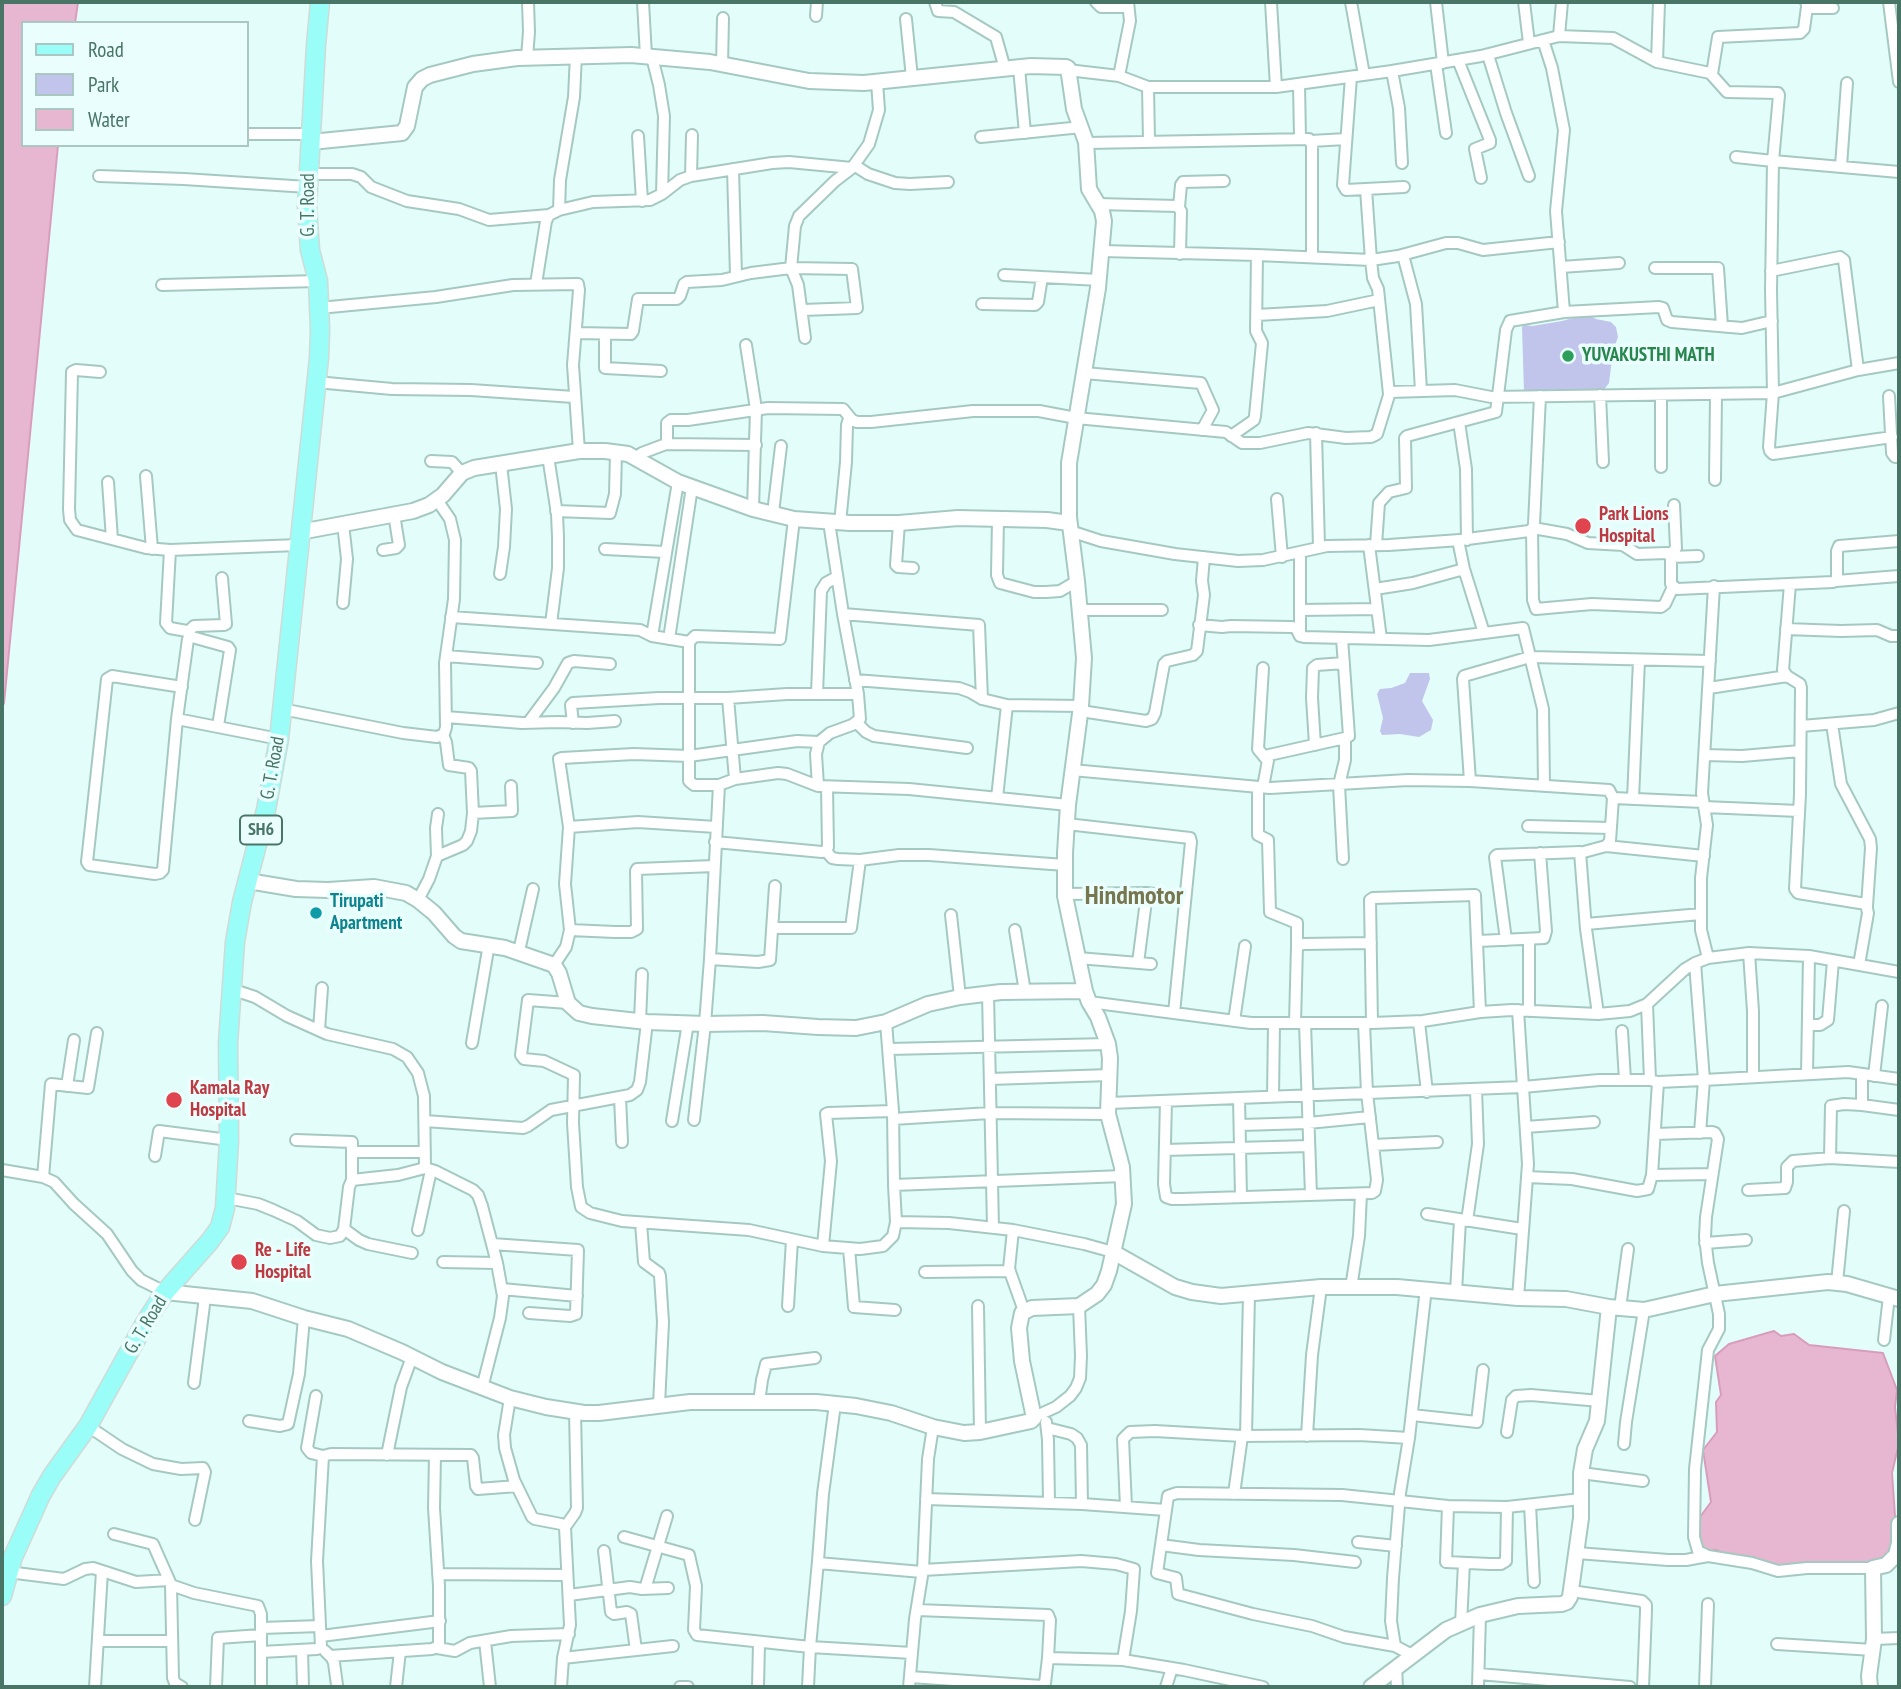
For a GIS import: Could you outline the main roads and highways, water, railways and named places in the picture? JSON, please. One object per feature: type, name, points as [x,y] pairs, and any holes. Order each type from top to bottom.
[{"type":"main road","name":"G. T. Road","points":[[2,1596],[23,1532],[41,1495],[88,1426],[165,1292],[220,1227],[227,1198],[228,1043],[237,925],[266,810],[279,739],[319,358],[318,281],[310,250],[307,206],[320,2]]},
{"type":"water","points":[[2,2],[78,2],[75,21],[21,21],[21,147],[58,147],[2,708]]},
{"type":"water","points":[[1774,1331],[1781,1336],[1794,1334],[1809,1345],[1883,1353],[1897,1390],[1895,1407],[1899,1443],[1892,1473],[1897,1545],[1877,1564],[1778,1567],[1716,1550],[1703,1552],[1695,1524],[1711,1502],[1703,1450],[1717,1432],[1716,1402],[1721,1395],[1715,1356],[1729,1344]]},
{"type":"place","name":"YUVAKUSTHI MATH","points":[[1568,356]]},
{"type":"place","name":"Park Lions Hospital","points":[[1583,526]]},
{"type":"place","name":"Tirupati Apartment","points":[[316,913]]},
{"type":"place","name":"Kamala Ray Hospital","points":[[174,1100]]},
{"type":"place","name":"Re - Life Hospital","points":[[239,1262]]},
{"type":"district","name":"Hindmotor","points":[[1134,897]]}]
